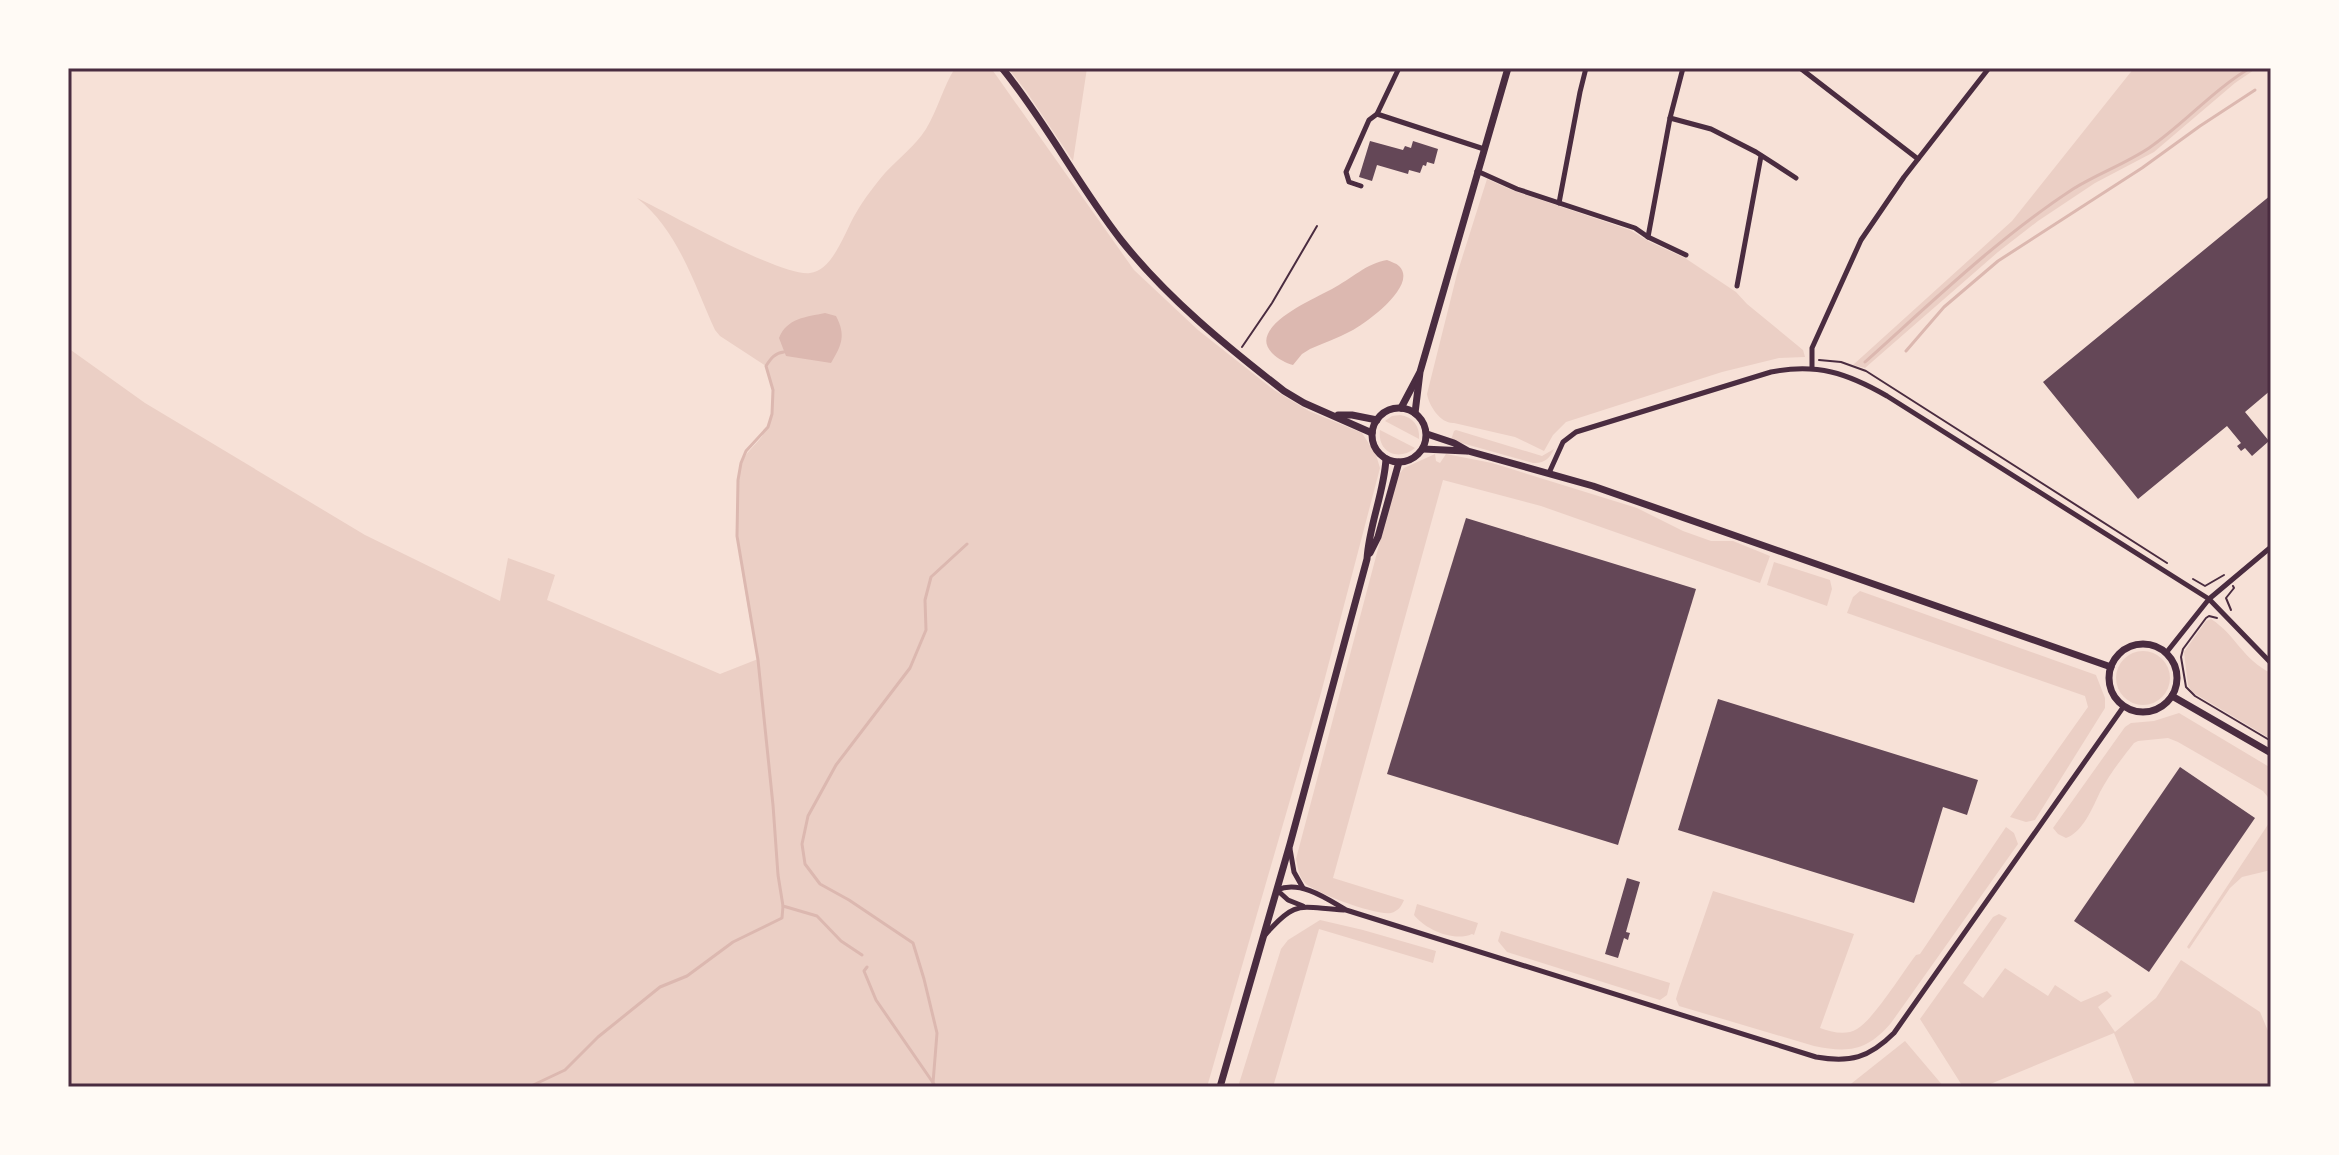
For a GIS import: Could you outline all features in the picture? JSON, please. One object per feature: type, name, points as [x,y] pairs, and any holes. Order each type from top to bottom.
[{"type":"street","points":[[1002,68],[1111,227],[1142,266],[1180,304],[1293,396],[1372,433]]},
{"type":"street","points":[[1361,186],[1349,182],[1346,172],[1369,120],[1377,114],[1399,68]]},
{"type":"street","points":[[1415,413],[1420,372],[1508,68]]},
{"type":"street","points":[[1559,203],[1586,68]]},
{"type":"street","points":[[1648,237],[1670,118],[1683,68]]},
{"type":"street","points":[[1800,68],[1918,159]]},
{"type":"street","points":[[1812,368],[1812,348],[1852,257],[1878,214],[1989,68]]},
{"type":"street","points":[[1377,114],[1484,149]]},
{"type":"street","points":[[1670,118],[1711,129],[1796,178]]},
{"type":"street","points":[[1737,286],[1761,156]]},
{"type":"street","points":[[1477,171],[1517,189],[1635,228],[1686,255]]},
{"type":"street","points":[[1549,473],[1563,442],[1576,432],[1783,369],[1812,368],[1847,375],[1887,396],[2209,599],[2271,663]]},
{"type":"street","points":[[1401,408],[1420,372]]},
{"type":"street","points":[[1401,408],[1415,413],[1423,422],[1427,434],[1423,449],[1415,458],[1399,462],[1386,459],[1374,446],[1372,433],[1377,420],[1387,411],[1401,408]]},
{"type":"street","points":[[1335,415],[1377,420]]},
{"type":"street","points":[[1427,434],[1468,451],[1549,473],[2111,667]]},
{"type":"street","points":[[1423,449],[1468,451]]},
{"type":"street","points":[[1220,1087],[1367,559],[1386,459]]},
{"type":"street","points":[[1367,559],[1378,537],[1399,462]]},
{"type":"street","points":[[2166,653],[2209,599],[2271,547]]},
{"type":"street","points":[[2149,645],[2166,653],[2177,676],[2172,696],[2162,706],[2148,711],[2134,711],[2124,706],[2115,697],[2111,686],[2111,667],[2122,652],[2149,645]]},
{"type":"street","points":[[2172,696],[2271,753]]},
{"type":"street","points":[[1277,890],[1283,897],[1303,906],[1346,910],[1816,1057],[1844,1060],[1864,1056],[1894,1033],[2124,706]]},
{"type":"street","points":[[1290,844],[1294,872],[1304,889]]},
{"type":"street","points":[[1277,890],[1294,886],[1328,899],[1346,910]]},
{"type":"street","points":[[1264,935],[1284,914],[1303,906]]},
{"type":"path","points":[[1238,352],[1258,325],[1317,226]]},
{"type":"path","points":[[1812,360],[1841,362],[1866,371],[2165,562]]},
{"type":"path","points":[[2190,578],[2205,586],[2223,574],[2226,577]]},
{"type":"path","points":[[2233,586],[2226,601],[2233,613]]},
{"type":"path","points":[[2221,621],[2206,618],[2183,649],[2181,657],[2186,687],[2191,694],[2271,741]]},
{"type":"shaded area","points":[[955,68],[991,68],[1134,270],[1198,330],[1274,390],[1309,411],[1362,433],[1380,468],[1321,693],[1207,1087],[68,1087],[68,348],[145,403],[365,535],[500,601],[508,558],[555,575],[547,600],[720,674],[758,659],[739,549],[738,483],[745,456],[764,433],[771,418],[772,388],[766,366],[715,330],[674,242],[664,226],[637,198],[775,265],[796,272],[818,271],[838,249],[856,213],[874,187],[926,129]]},
{"type":"shaded area","points":[[1008,68],[1087,68],[1073,161],[1026,91]]},
{"type":"shaded area","points":[[2134,68],[2257,68],[2154,152],[2095,183],[2038,221],[1865,368],[1853,365],[2012,221]]},
{"type":"shaded area","points":[[1487,179],[1630,230],[1685,258],[1736,292],[1803,350],[1805,357],[1779,358],[1722,372],[1566,422],[1553,435],[1544,451],[1515,437],[1445,421],[1433,409],[1427,394],[1457,274]]},
{"type":"shaded area","points":[[1387,260],[1399,266],[1403,274],[1402,283],[1388,303],[1367,321],[1310,349],[1293,365],[1272,353],[1266,343],[1268,333],[1286,315],[1366,268]]},
{"type":"shaded area","points":[[825,313],[836,316],[842,334],[831,363],[786,356],[779,338],[782,331],[798,320]]},
{"type":"shaded area","points":[[1400,415],[1415,423],[1419,439],[1385,421]]},
{"type":"shaded area","points":[[1380,430],[1415,448],[1402,454],[1390,452],[1382,444]]},
{"type":"shaded area","points":[[1456,430],[1542,456],[1554,449],[1546,460],[1533,463],[1451,440]]},
{"type":"shaded area","points":[[1435,454],[1436,461],[1440,463],[1446,454],[1492,463],[1637,508],[1711,541],[1733,541],[1770,556],[1760,583],[1541,506],[1443,480],[1333,878],[1404,900],[1396,911],[1384,913],[1346,903],[1311,887],[1301,878],[1296,859],[1397,477],[1404,468]]},
{"type":"shaded area","points":[[1774,562],[1830,580],[1832,589],[1827,606],[1767,585]]},
{"type":"shaded area","points":[[1860,591],[2096,675],[2105,698],[2105,708],[2035,820],[2026,822],[2010,817],[2088,707],[2085,696],[1847,613],[1853,597]]},
{"type":"shaded area","points":[[2211,619],[2253,661],[2271,673],[2271,739],[2192,692],[2188,685],[2184,652],[2206,621]]},
{"type":"shaded area","points":[[2143,651],[2162,659],[2170,678],[2162,697],[2143,705],[2124,697],[2116,678],[2124,659]]},
{"type":"shaded area","points":[[2179,713],[2271,768],[2271,801],[2263,791],[2178,742],[2168,738],[2138,741],[2112,773],[2082,825],[2066,838],[2058,834],[2053,828],[2125,727]]},
{"type":"shaded area","points":[[2271,820],[2271,870],[2242,877],[2230,888],[2189,949],[2187,947]]},
{"type":"shaded area","points":[[2006,827],[2014,833],[2018,844],[1891,1023],[1865,1044],[1847,1049],[1814,1046],[1679,1006],[1676,999],[1678,992],[1713,891],[1854,934],[1820,1028],[1843,1033],[1857,1029],[1888,995],[1916,955],[1920,954]]},
{"type":"shaded area","points":[[1417,904],[1478,923],[1474,935],[1457,937],[1433,930],[1414,915]]},
{"type":"shaded area","points":[[1999,914],[2007,918],[1963,983],[1983,998],[2005,968],[2048,996],[2055,985],[2081,1002],[2107,991],[2112,996],[2098,1007],[2115,1032],[2156,998],[2181,960],[2260,1012],[2271,1038],[2271,1087],[2136,1087],[2114,1033],[1983,1087],[1963,1087],[1920,1019],[1993,917]]},
{"type":"shaded area","points":[[1320,920],[1436,951],[1433,963],[1319,929],[1273,1087],[1238,1087],[1281,949],[1288,940]]},
{"type":"shaded area","points":[[1501,931],[1670,983],[1667,995],[1660,1000],[1507,952],[1498,941]]},
{"type":"shaded area","points":[[1905,1041],[1944,1087],[1847,1087]]},
{"type":"building","points":[[1370,141],[1403,150],[1405,146],[1411,148],[1413,141],[1438,149],[1434,164],[1427,162],[1420,173],[1409,170],[1408,174],[1377,165],[1372,181],[1359,177]]},
{"type":"building","points":[[2271,195],[2271,390],[2245,412],[2269,441],[2252,456],[2245,448],[2241,451],[2237,446],[2241,443],[2227,426],[2138,499],[2043,382]]},
{"type":"building","points":[[1466,518],[1696,589],[1618,845],[1387,774]]},
{"type":"building","points":[[1718,699],[1978,780],[1967,815],[1943,807],[1914,903],[1678,830]]},
{"type":"building","points":[[2180,767],[2255,818],[2149,972],[2074,921]]},
{"type":"building","points":[[1627,878],[1640,882],[1626,932],[1630,933],[1628,940],[1624,938],[1618,958],[1605,954]]},
{"type":"waterway","points":[[1865,362],[2018,228],[2073,189],[2149,148],[2250,68]]},
{"type":"waterway","points":[[1906,351],[1944,307],[1998,261],[2255,90]]},
{"type":"waterway","points":[[784,352],[774,356],[766,366],[773,390],[768,427],[746,451],[741,463],[737,536],[758,660],[778,875],[783,906],[817,916],[841,941],[862,955]]},
{"type":"waterway","points":[[933,1083],[937,1033],[913,943],[820,884],[805,864],[802,844],[808,816],[836,765],[910,668],[926,630],[925,600],[931,577],[967,544]]},
{"type":"waterway","points":[[529,1087],[565,1070],[598,1037],[660,987],[687,976],[733,942],[782,918],[783,906]]},
{"type":"waterway","points":[[867,967],[864,971],[876,1000],[936,1087]]}]
